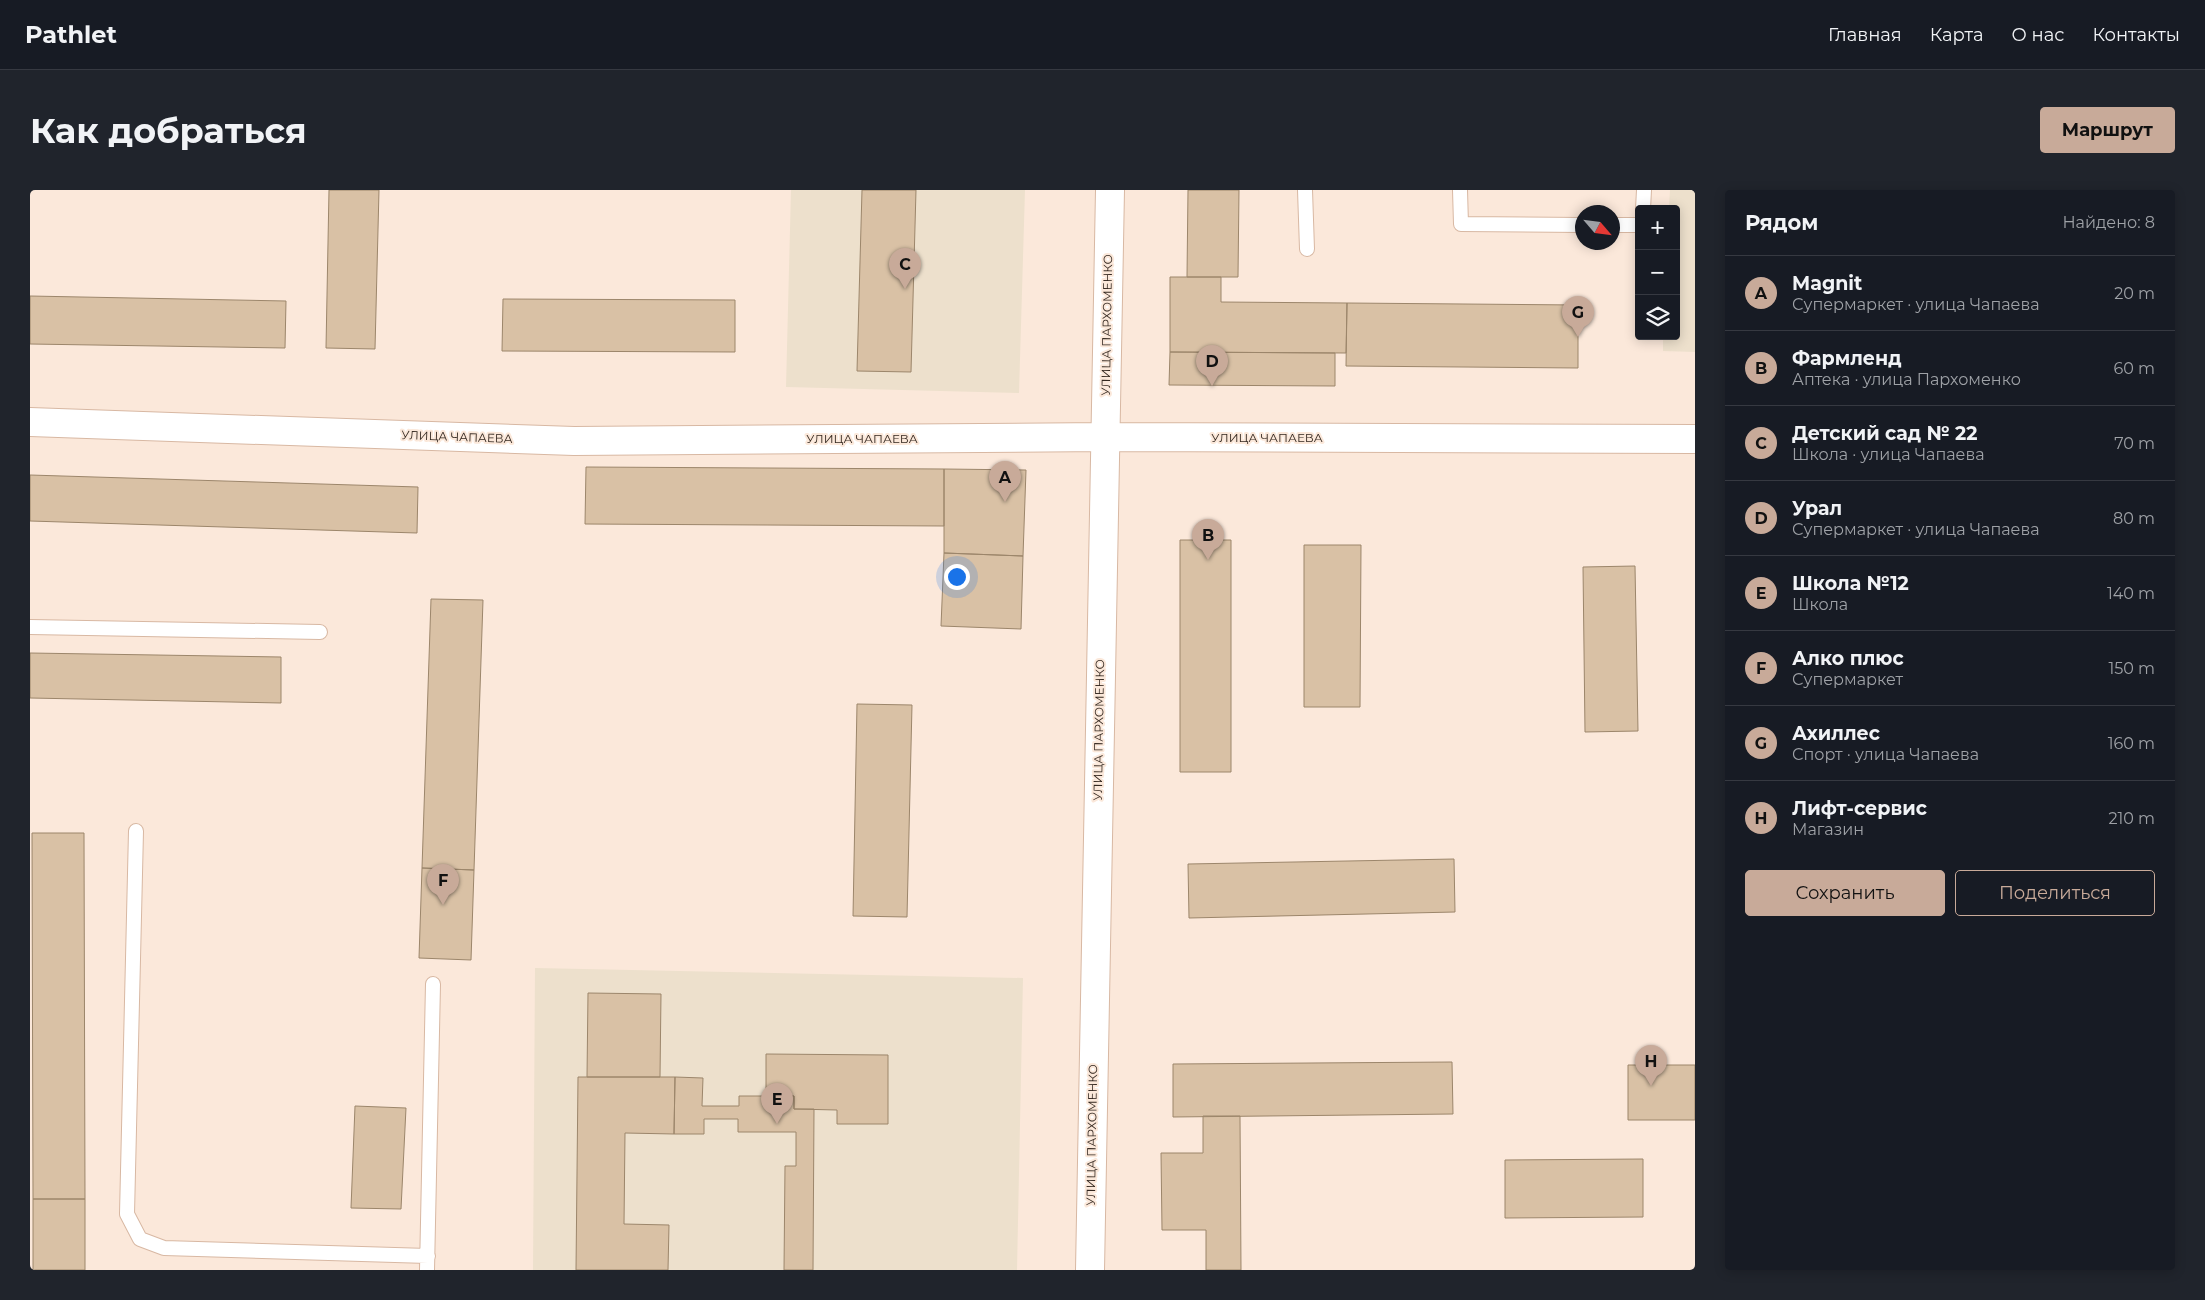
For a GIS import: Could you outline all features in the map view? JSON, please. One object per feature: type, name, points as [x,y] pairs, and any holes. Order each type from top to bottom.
[{"type":"street","name":"УЛИЦА ПАРХОМЕНКО","points":[[1090,1270],[1110,190]]},
{"type":"street","name":"УЛИЦА ЧАПАЕВА","points":[[30,422],[574,440],[1105,437],[1695,439]]},
{"type":"lane","points":[[1305,190],[1307,249]]},
{"type":"lane","points":[[1460,190],[1461,224],[1575,225]]},
{"type":"lane","points":[[1642,205],[1644,190]]},
{"type":"lane","points":[[1620,225],[1635,225]]},
{"type":"lane","points":[[30,627],[320,632]]},
{"type":"lane","points":[[136,831],[127,1214],[140,1239],[164,1248],[427,1263],[433,984]]},
{"type":"shaded area","points":[[791,190],[1025,190],[1019,393],[786,387]]},
{"type":"shaded area","points":[[1670,190],[1695,190],[1695,352],[1663,351],[1663,340],[1680,340],[1680,205],[1669,205]]},
{"type":"shaded area","points":[[535,968],[1023,978],[1017,1270],[533,1270]]},
{"type":"building","points":[[329,190],[379,190],[375,349],[326,348]]},
{"type":"building","points":[[862,190],[916,190],[911,372],[857,371]]},
{"type":"building","points":[[1188,190],[1239,190],[1238,277],[1187,277]]},
{"type":"building","points":[[1170,277],[1221,277],[1221,302],[1347,303],[1346,353],[1170,352]]},
{"type":"building","points":[[30,296],[286,301],[285,348],[30,344]]},
{"type":"building","points":[[503,299],[735,300],[735,352],[502,351]]},
{"type":"building","points":[[1347,303],[1578,305],[1578,368],[1346,366]]},
{"type":"building","points":[[1170,352],[1335,353],[1335,386],[1169,385]]},
{"type":"building","points":[[586,467],[944,469],[944,526],[585,524]]},
{"type":"building","points":[[944,469],[1026,470],[1023,556],[944,553]]},
{"type":"building","points":[[30,475],[418,487],[417,533],[30,521]]},
{"type":"building","points":[[1180,540],[1231,540],[1231,772],[1180,772]]},
{"type":"building","points":[[1304,545],[1361,545],[1360,707],[1304,707]]},
{"type":"building","points":[[944,553],[1023,556],[1021,629],[941,626]]},
{"type":"building","points":[[1635,566],[1638,731],[1585,732],[1583,567]]},
{"type":"building","points":[[431,599],[483,600],[474,870],[422,868]]},
{"type":"building","points":[[30,653],[281,657],[281,703],[30,698]]},
{"type":"building","points":[[857,704],[912,705],[907,917],[853,916]]},
{"type":"building","points":[[32,833],[84,833],[85,1199],[33,1199]]},
{"type":"building","points":[[1454,859],[1455,912],[1189,918],[1188,864]]},
{"type":"building","points":[[422,868],[474,870],[471,960],[419,958]]},
{"type":"building","points":[[588,993],[661,994],[660,1077],[587,1077]]},
{"type":"building","points":[[766,1054],[888,1055],[888,1124],[837,1124],[837,1110],[794,1109],[794,1096],[766,1096]]},
{"type":"building","points":[[1452,1062],[1453,1114],[1173,1117],[1173,1064]]},
{"type":"building","points":[[1628,1065],[1695,1065],[1695,1120],[1628,1120]]},
{"type":"building","points":[[578,1077],[675,1077],[674,1134],[625,1133],[624,1224],[669,1225],[668,1270],[576,1270]]},
{"type":"building","points":[[675,1077],[703,1078],[702,1106],[739,1106],[739,1096],[794,1096],[794,1109],[814,1109],[813,1270],[784,1270],[785,1166],[796,1166],[796,1132],[738,1132],[738,1119],[704,1119],[704,1134],[674,1134]]},
{"type":"building","points":[[355,1106],[406,1108],[401,1209],[351,1208]]},
{"type":"building","points":[[1203,1116],[1240,1116],[1241,1270],[1206,1270],[1206,1230],[1162,1230],[1161,1153],[1203,1153]]},
{"type":"building","points":[[1643,1159],[1643,1217],[1505,1218],[1505,1160]]},
{"type":"building","points":[[33,1199],[85,1199],[85,1270],[33,1270]]},
{"type":"place","name":"Детский сад № 22","points":[[905,289]]},
{"type":"place","name":"Ахиллес","points":[[1578,337]]},
{"type":"place","name":"Урал","points":[[1212,386]]},
{"type":"place","name":"Magnit","points":[[1005,502]]},
{"type":"place","name":"Фармленд","points":[[1208,560]]},
{"type":"place","name":"Алко плюс","points":[[443,905]]},
{"type":"place","name":"Лифт-сервис","points":[[1651,1086]]},
{"type":"place","name":"Школа №12","points":[[777,1124]]}]
